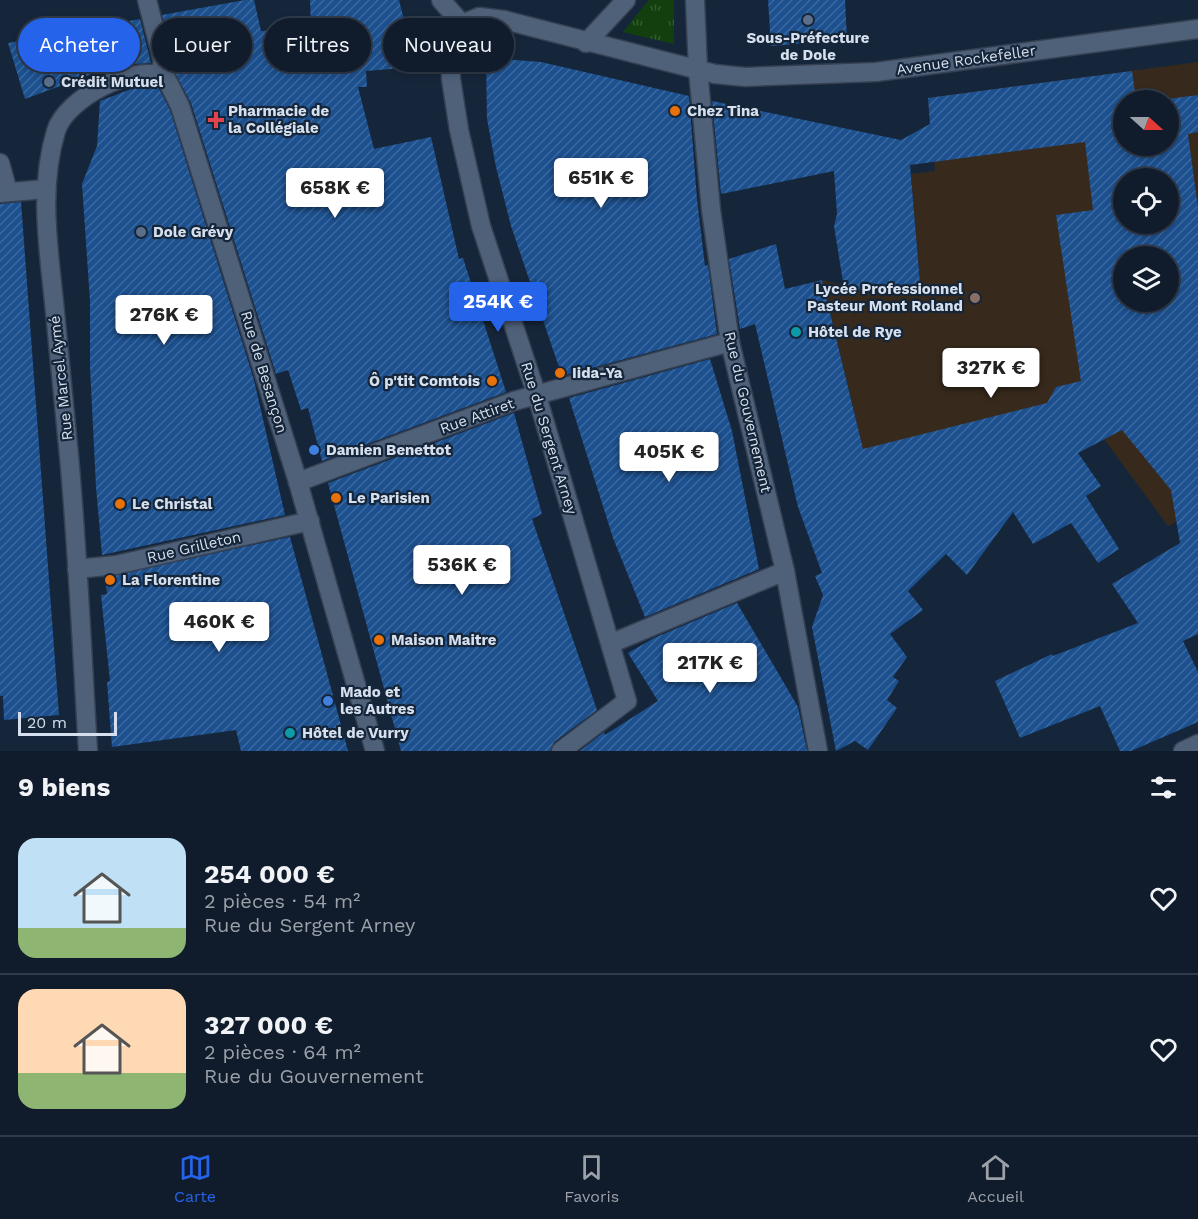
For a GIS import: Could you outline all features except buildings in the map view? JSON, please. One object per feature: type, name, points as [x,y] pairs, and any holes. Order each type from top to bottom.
[{"type":"street","points":[[147,0],[163,62],[159,75]]},
{"type":"street","points":[[441,0],[457,18]]},
{"type":"street","points":[[586,43],[626,0]]},
{"type":"street","name":"Rue du Gouvernement","points":[[695,0],[698,70],[711,210],[730,342],[785,571],[818,751]]},
{"type":"street","name":"Avenue Rockefeller","points":[[514,23],[698,70],[745,76],[876,72],[1198,29]]},
{"type":"street","name":"Rue du Sergent Arney","points":[[450,72],[459,130],[482,226],[537,396],[612,643],[627,701],[561,751]]},
{"type":"street","name":"Rue Marcel Aymé","points":[[88,751],[72,492],[47,234],[46,189],[52,147],[63,117],[91,92],[142,73],[159,75]]},
{"type":"street","name":"Rue de Besançon","points":[[159,75],[172,86],[180,106],[310,521],[375,751]]},
{"type":"street","points":[[0,163],[4,192],[46,189]]},
{"type":"street","name":"Rue Attiret","points":[[298,482],[514,401],[730,342]]},
{"type":"street","name":"Rue Grilleton","points":[[77,568],[116,565],[310,521]]},
{"type":"street","points":[[612,643],[785,571]]},
{"type":"street","points":[[1183,751],[1198,744]]},
{"type":"shaded area","name":"Lycée Professionnel Pasteur Mont Roland","points":[[1198,62],[1198,510],[1168,526],[1104,439],[1065,460],[868,524],[857,423],[822,280],[861,289],[921,294],[911,174],[935,171],[928,98]]},
{"type":"green space","points":[[649,0],[674,0],[674,44],[623,32]]},
{"type":"place","name":"Sous-Préfecture de Dole","points":[[808,20]]},
{"type":"place","name":"Crédit Mutuel","points":[[49,82]]},
{"type":"place","name":"Chez Tina","points":[[675,111]]},
{"type":"place","name":"Pharmacie de la Collégiale","points":[[216,120]]},
{"type":"place","name":"Dole Grévy","points":[[141,232]]},
{"type":"place","name":"Lycée Professionnel Pasteur Mont Roland","points":[[975,298]]},
{"type":"place","name":"Hôtel de Rye","points":[[796,332]]},
{"type":"place","name":"Iida-Ya","points":[[560,373]]},
{"type":"place","name":"Ô p'tit Comtois","points":[[492,381]]},
{"type":"place","name":"Damien Benettot","points":[[314,450]]},
{"type":"place","name":"Le Parisien","points":[[336,498]]},
{"type":"place","name":"Le Christal","points":[[120,504]]},
{"type":"place","name":"La Florentine","points":[[110,580]]},
{"type":"place","name":"Maison Maitre","points":[[379,640]]},
{"type":"place","name":"Mado et les Autres","points":[[328,701]]},
{"type":"place","name":"Hôtel de Vurry","points":[[290,733]]}]
